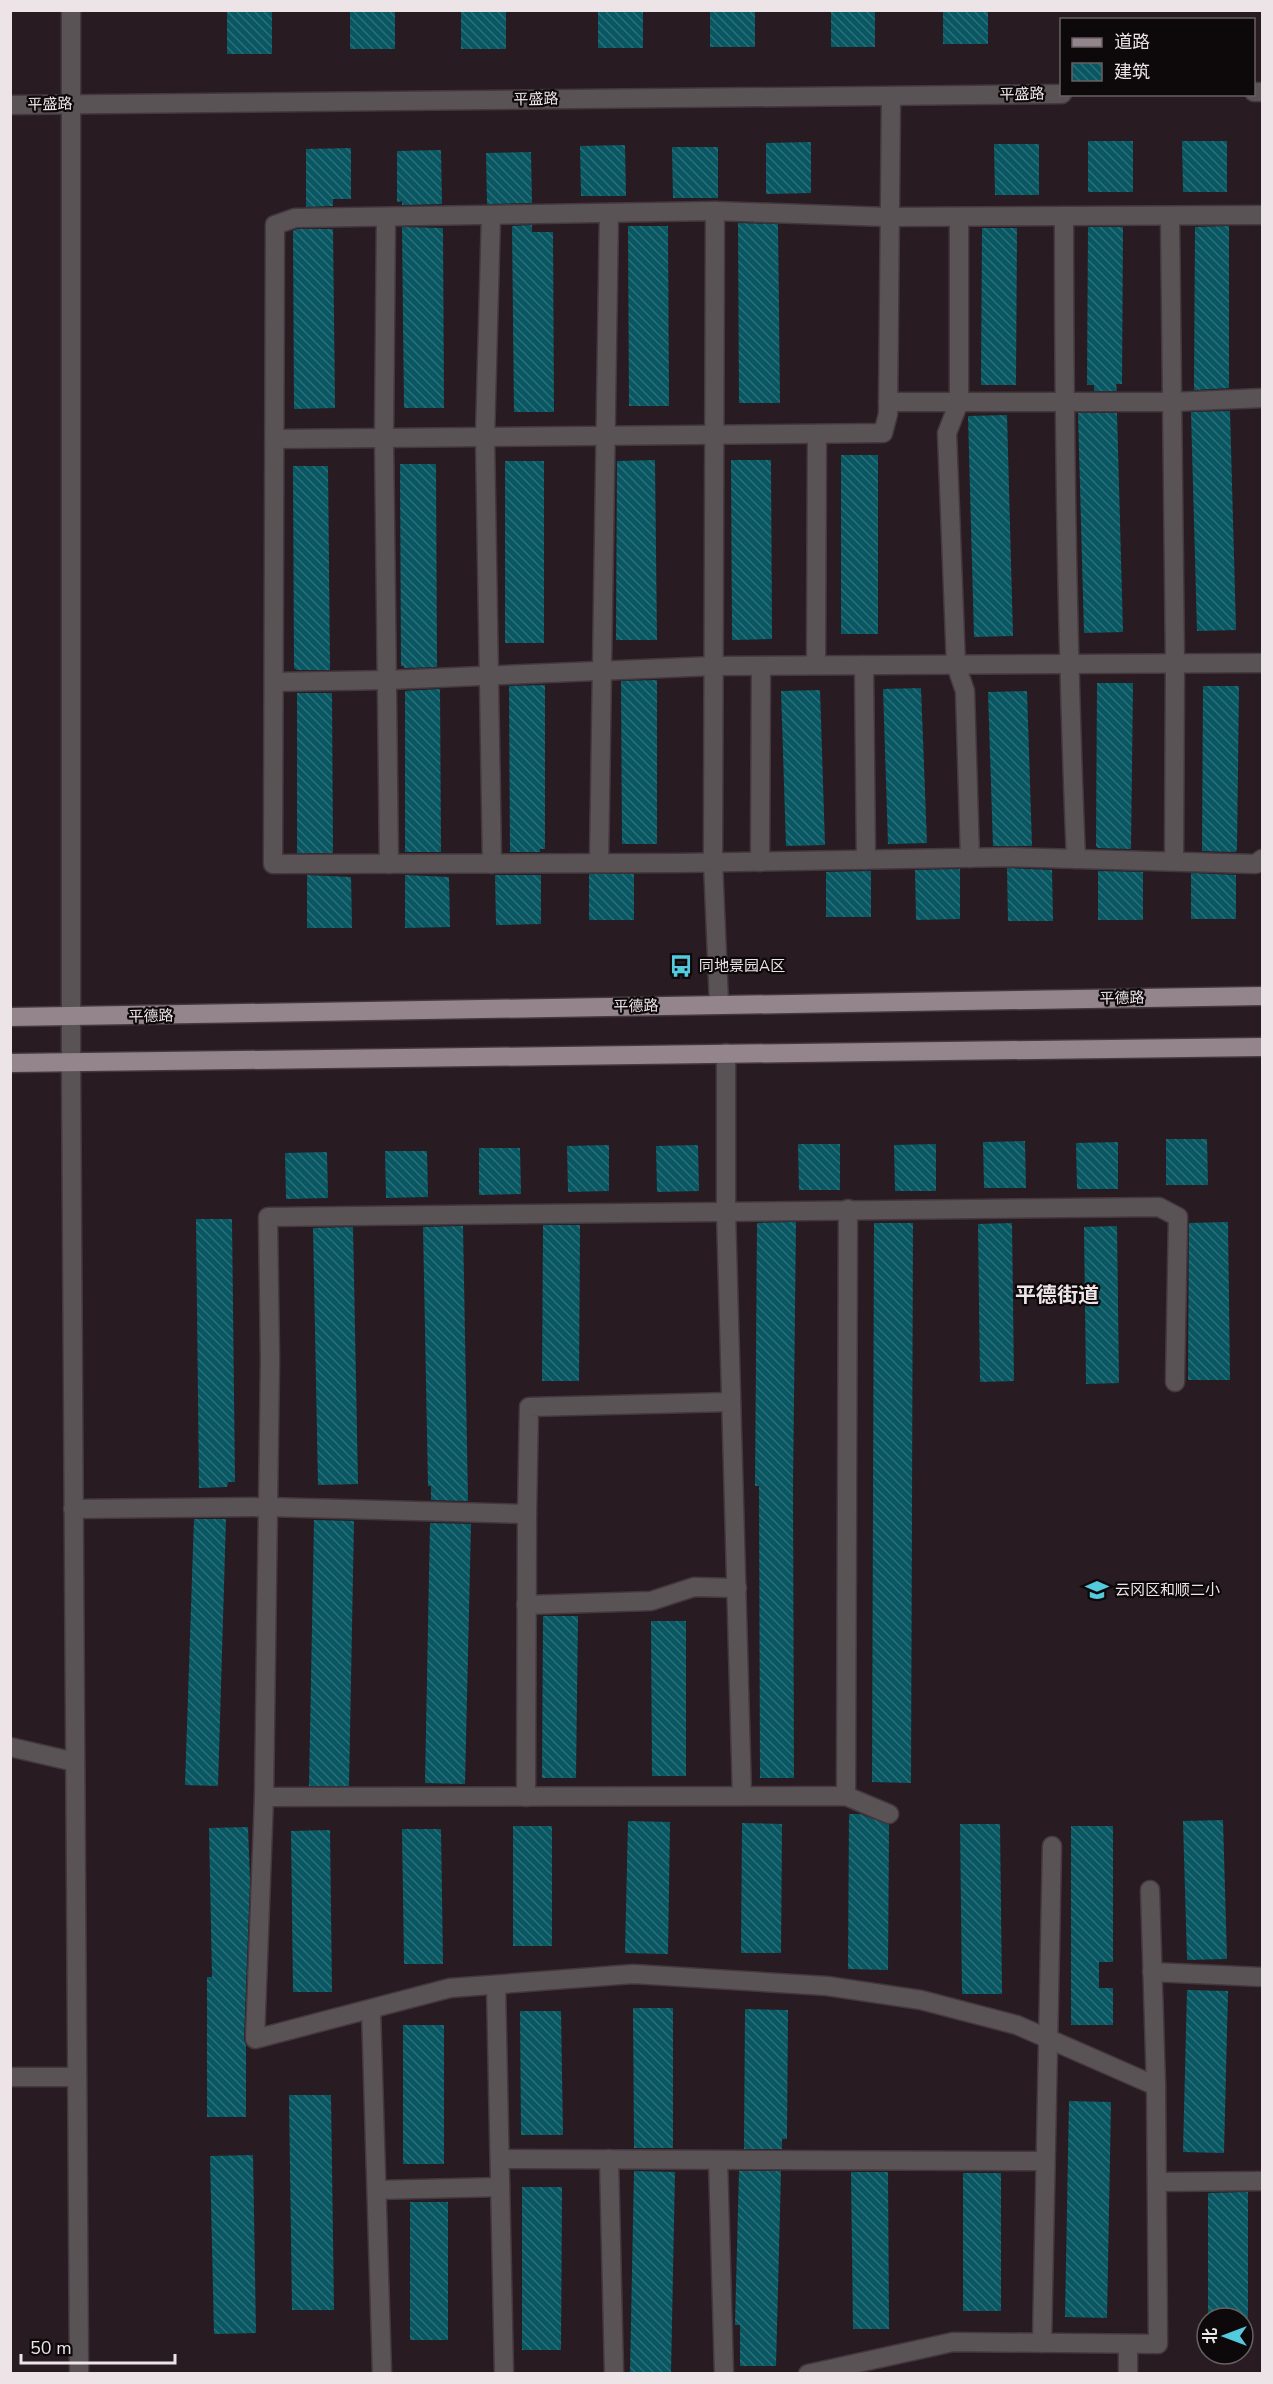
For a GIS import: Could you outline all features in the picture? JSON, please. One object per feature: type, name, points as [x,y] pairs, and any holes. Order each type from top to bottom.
[{"type":"main road","name":"平德路","points":[[10,1017],[1263,996]]},
{"type":"main road","points":[[10,1063],[1263,1047]]},
{"type":"street","points":[[70,10],[71,1062],[79,2373]]},
{"type":"street","name":"平盛路","points":[[10,105],[1060,94]]},
{"type":"street","points":[[275,439],[883,433],[888,414],[888,217],[891,96]]},
{"type":"street","points":[[715,211],[713,862],[719,1004]]},
{"type":"street","points":[[1263,215],[888,217],[715,211],[295,219],[275,225],[273,864],[760,862],[970,858],[1256,864],[1263,859]]},
{"type":"street","points":[[599,863],[600,671],[607,436],[609,213]]},
{"type":"street","points":[[491,215],[485,437],[492,864]]},
{"type":"street","points":[[1064,216],[1068,664],[1076,859]]},
{"type":"street","points":[[1170,216],[1175,663],[1174,861]]},
{"type":"street","points":[[386,217],[384,438],[389,864]]},
{"type":"street","points":[[959,217],[959,402],[947,433],[956,665],[965,691],[970,858]]},
{"type":"street","points":[[888,402],[1172,402],[1263,398]]},
{"type":"street","points":[[816,665],[817,434]]},
{"type":"street","points":[[274,682],[388,680],[714,666],[1263,663]]},
{"type":"street","points":[[864,665],[866,860]]},
{"type":"street","points":[[760,862],[761,666]]},
{"type":"street","points":[[726,1053],[726,1210],[742,1796]]},
{"type":"street","points":[[1156,2086],[1017,2025],[921,2000],[827,1986],[633,1974],[450,1988],[255,2039],[264,1797],[268,1507],[268,1217],[726,1210],[1159,1207],[1178,1217],[1175,1382]]},
{"type":"street","points":[[846,1796],[848,1209]]},
{"type":"street","points":[[526,1797],[529,1407],[731,1402]]},
{"type":"street","points":[[74,1509],[268,1507],[527,1514]]},
{"type":"street","points":[[526,1605],[651,1601],[694,1587],[737,1588]]},
{"type":"street","points":[[10,1747],[75,1762]]},
{"type":"street","points":[[264,1797],[846,1796],[889,1814]]},
{"type":"street","points":[[1042,2343],[1052,1846]]},
{"type":"street","points":[[808,2373],[953,2342],[1158,2344],[1156,2086],[1149,1890]]},
{"type":"street","points":[[1152,1972],[1263,1977]]},
{"type":"street","points":[[496,1985],[504,2373]]},
{"type":"street","points":[[371,2009],[382,2373]]},
{"type":"street","points":[[10,2077],[77,2077]]},
{"type":"street","points":[[500,2159],[1045,2161]]},
{"type":"street","points":[[609,2159],[614,2373]]},
{"type":"street","points":[[718,2160],[724,2373]]},
{"type":"street","points":[[1157,2182],[1263,2181]]},
{"type":"street","points":[[377,2190],[500,2187]]},
{"type":"street","points":[[1128,2344],[1128,2373]]},
{"type":"building","points":[[227,10],[272,10],[272,54],[227,54]]},
{"type":"building","points":[[350,10],[395,10],[395,49],[350,49]]},
{"type":"building","points":[[461,10],[506,10],[506,49],[461,49]]},
{"type":"building","points":[[598,10],[643,10],[643,48],[598,48]]},
{"type":"building","points":[[710,10],[755,10],[755,47],[710,47]]},
{"type":"building","points":[[831,10],[875,10],[875,47],[831,47]]},
{"type":"building","points":[[943,10],[988,10],[988,44],[943,44]]},
{"type":"building","points":[[1088,141],[1133,141],[1133,192],[1088,192]]},
{"type":"building","points":[[1182,141],[1227,141],[1227,192],[1183,192]]},
{"type":"building","points":[[811,142],[811,193],[766,194],[766,143]]},
{"type":"building","points":[[994,144],[1039,144],[1039,195],[995,195]]},
{"type":"building","points":[[625,145],[626,196],[581,196],[580,146]]},
{"type":"building","points":[[672,147],[718,147],[718,198],[673,198]]},
{"type":"building","points":[[351,148],[351,199],[333,199],[333,206],[306,207],[306,149]]},
{"type":"building","points":[[441,150],[442,204],[402,205],[402,201],[397,202],[397,151]]},
{"type":"building","points":[[531,152],[532,203],[487,204],[486,153]]},
{"type":"building","points":[[738,223],[778,224],[780,403],[739,403]]},
{"type":"building","points":[[532,225],[532,232],[553,232],[554,412],[514,412],[512,226]]},
{"type":"building","points":[[628,226],[668,226],[669,406],[629,406]]},
{"type":"building","points":[[1229,226],[1229,388],[1194,390],[1195,227]]},
{"type":"building","points":[[402,227],[443,228],[444,408],[404,408]]},
{"type":"building","points":[[1088,227],[1123,227],[1122,384],[1116,384],[1117,391],[1094,391],[1094,385],[1087,385]]},
{"type":"building","points":[[982,228],[1017,228],[1016,385],[981,385]]},
{"type":"building","points":[[333,229],[335,408],[294,409],[293,231]]},
{"type":"building","points":[[1230,411],[1236,630],[1197,631],[1191,412]]},
{"type":"building","points":[[1078,413],[1117,413],[1123,632],[1084,633]]},
{"type":"building","points":[[1007,415],[1013,636],[974,637],[968,416]]},
{"type":"building","points":[[841,455],[878,455],[878,634],[841,634]]},
{"type":"building","points":[[655,460],[657,640],[616,640],[617,461]]},
{"type":"building","points":[[731,460],[771,460],[772,639],[732,640]]},
{"type":"building","points":[[505,461],[544,461],[544,643],[505,643]]},
{"type":"building","points":[[400,464],[436,464],[437,667],[404,668],[401,666]]},
{"type":"building","points":[[293,466],[328,466],[330,670],[297,670],[294,668]]},
{"type":"building","points":[[657,680],[657,844],[622,844],[621,681]]},
{"type":"building","points":[[1097,683],[1133,683],[1131,849],[1098,848],[1096,846]]},
{"type":"building","points":[[545,685],[545,849],[540,849],[540,852],[510,852],[509,686]]},
{"type":"building","points":[[1203,686],[1239,686],[1236,852],[1202,851]]},
{"type":"building","points":[[921,688],[927,843],[888,844],[883,689]]},
{"type":"building","points":[[440,689],[441,852],[405,852],[405,691]]},
{"type":"building","points":[[820,690],[825,845],[786,846],[781,691]]},
{"type":"building","points":[[1027,691],[1032,846],[993,846],[988,692]]},
{"type":"building","points":[[297,693],[332,693],[333,853],[297,853]]},
{"type":"building","points":[[1007,868],[1052,870],[1053,921],[1008,921]]},
{"type":"building","points":[[960,869],[960,919],[916,920],[915,870]]},
{"type":"building","points":[[871,871],[871,917],[826,917],[826,872]]},
{"type":"building","points":[[1098,871],[1143,872],[1143,920],[1098,920]]},
{"type":"building","points":[[1191,873],[1236,875],[1236,919],[1191,919]]},
{"type":"building","points":[[589,874],[634,874],[634,920],[589,920]]},
{"type":"building","points":[[307,875],[351,877],[352,928],[307,928]]},
{"type":"building","points":[[405,875],[449,877],[450,927],[405,928]]},
{"type":"building","points":[[495,875],[541,875],[541,924],[496,925]]},
{"type":"building","points":[[1166,1139],[1207,1139],[1208,1185],[1166,1185]]},
{"type":"building","points":[[1025,1141],[1026,1188],[984,1188],[983,1142]]},
{"type":"building","points":[[1118,1142],[1118,1189],[1077,1189],[1076,1143]]},
{"type":"building","points":[[798,1144],[840,1144],[840,1190],[799,1190]]},
{"type":"building","points":[[936,1144],[936,1191],[895,1191],[894,1145]]},
{"type":"building","points":[[609,1145],[609,1191],[568,1192],[567,1146]]},
{"type":"building","points":[[698,1145],[699,1191],[657,1192],[656,1146]]},
{"type":"building","points":[[479,1148],[520,1148],[521,1194],[479,1195]]},
{"type":"building","points":[[385,1151],[427,1151],[428,1197],[386,1198]]},
{"type":"building","points":[[327,1152],[328,1198],[286,1199],[285,1153]]},
{"type":"building","points":[[196,1219],[232,1219],[235,1482],[228,1482],[227,1487],[199,1488]]},
{"type":"building","points":[[796,1222],[793,1486],[794,1778],[760,1778],[759,1486],[755,1486],[757,1223]]},
{"type":"building","points":[[1228,1222],[1230,1380],[1188,1380],[1189,1223]]},
{"type":"building","points":[[874,1223],[913,1223],[911,1783],[872,1782]]},
{"type":"building","points":[[1012,1223],[1014,1381],[980,1382],[978,1224]]},
{"type":"building","points":[[543,1225],[580,1225],[579,1381],[542,1381]]},
{"type":"building","points":[[463,1226],[468,1501],[431,1500],[431,1486],[428,1486],[423,1227]]},
{"type":"building","points":[[1117,1226],[1119,1383],[1086,1384],[1084,1227]]},
{"type":"building","points":[[353,1227],[358,1484],[318,1485],[313,1228]]},
{"type":"building","points":[[194,1519],[226,1519],[218,1786],[185,1785]]},
{"type":"building","points":[[314,1520],[354,1521],[349,1786],[309,1786]]},
{"type":"building","points":[[430,1523],[471,1524],[465,1784],[425,1783]]},
{"type":"building","points":[[543,1616],[578,1616],[576,1778],[542,1778]]},
{"type":"building","points":[[651,1621],[686,1621],[686,1776],[652,1776]]},
{"type":"building","points":[[849,1814],[860,1814],[889,1825],[888,1970],[848,1969]]},
{"type":"building","points":[[1223,1820],[1227,1959],[1187,1960],[1183,1821]]},
{"type":"building","points":[[628,1821],[670,1822],[668,1954],[625,1953]]},
{"type":"building","points":[[742,1823],[782,1824],[781,1953],[741,1953]]},
{"type":"building","points":[[960,1824],[1000,1824],[1002,1994],[962,1994]]},
{"type":"building","points":[[513,1826],[552,1826],[552,1946],[513,1946]]},
{"type":"building","points":[[1071,1826],[1113,1826],[1113,1962],[1099,1962],[1099,1988],[1113,1988],[1113,2025],[1071,2025]]},
{"type":"building","points":[[248,1827],[250,1881],[244,2039],[246,2046],[246,2117],[207,2117],[207,1977],[212,1977],[209,1828]]},
{"type":"building","points":[[402,1829],[441,1829],[443,1964],[404,1964]]},
{"type":"building","points":[[330,1830],[332,1992],[293,1992],[291,1831]]},
{"type":"building","points":[[1187,1990],[1228,1991],[1224,2153],[1183,2152]]},
{"type":"building","points":[[633,2008],[673,2008],[673,2148],[634,2148]]},
{"type":"building","points":[[745,2009],[788,2010],[787,2139],[782,2139],[782,2149],[744,2149]]},
{"type":"building","points":[[520,2011],[561,2011],[563,2135],[521,2135]]},
{"type":"building","points":[[403,2025],[444,2025],[444,2164],[403,2164]]},
{"type":"building","points":[[289,2095],[331,2095],[334,2310],[292,2310]]},
{"type":"building","points":[[1069,2101],[1111,2102],[1107,2318],[1065,2317]]},
{"type":"building","points":[[253,2155],[256,2333],[214,2334],[210,2156]]},
{"type":"building","points":[[634,2171],[675,2172],[671,2373],[630,2373]]},
{"type":"building","points":[[739,2171],[781,2171],[776,2366],[740,2366],[740,2325],[735,2325]]},
{"type":"building","points":[[851,2172],[888,2172],[889,2329],[853,2329]]},
{"type":"building","points":[[963,2173],[1001,2173],[1001,2311],[963,2311]]},
{"type":"building","points":[[522,2187],[562,2187],[561,2350],[522,2350]]},
{"type":"building","points":[[1248,2192],[1248,2306],[1208,2306],[1208,2193]]},
{"type":"building","points":[[410,2202],[448,2202],[448,2340],[410,2340]]},
{"type":"place","name":"同地景园A区","points":[[681,966]]},
{"type":"place","name":"云冈区和顺二小","points":[[1097,1590]]},
{"type":"district","name":"平德街道","points":[[1057,1295]]}]
